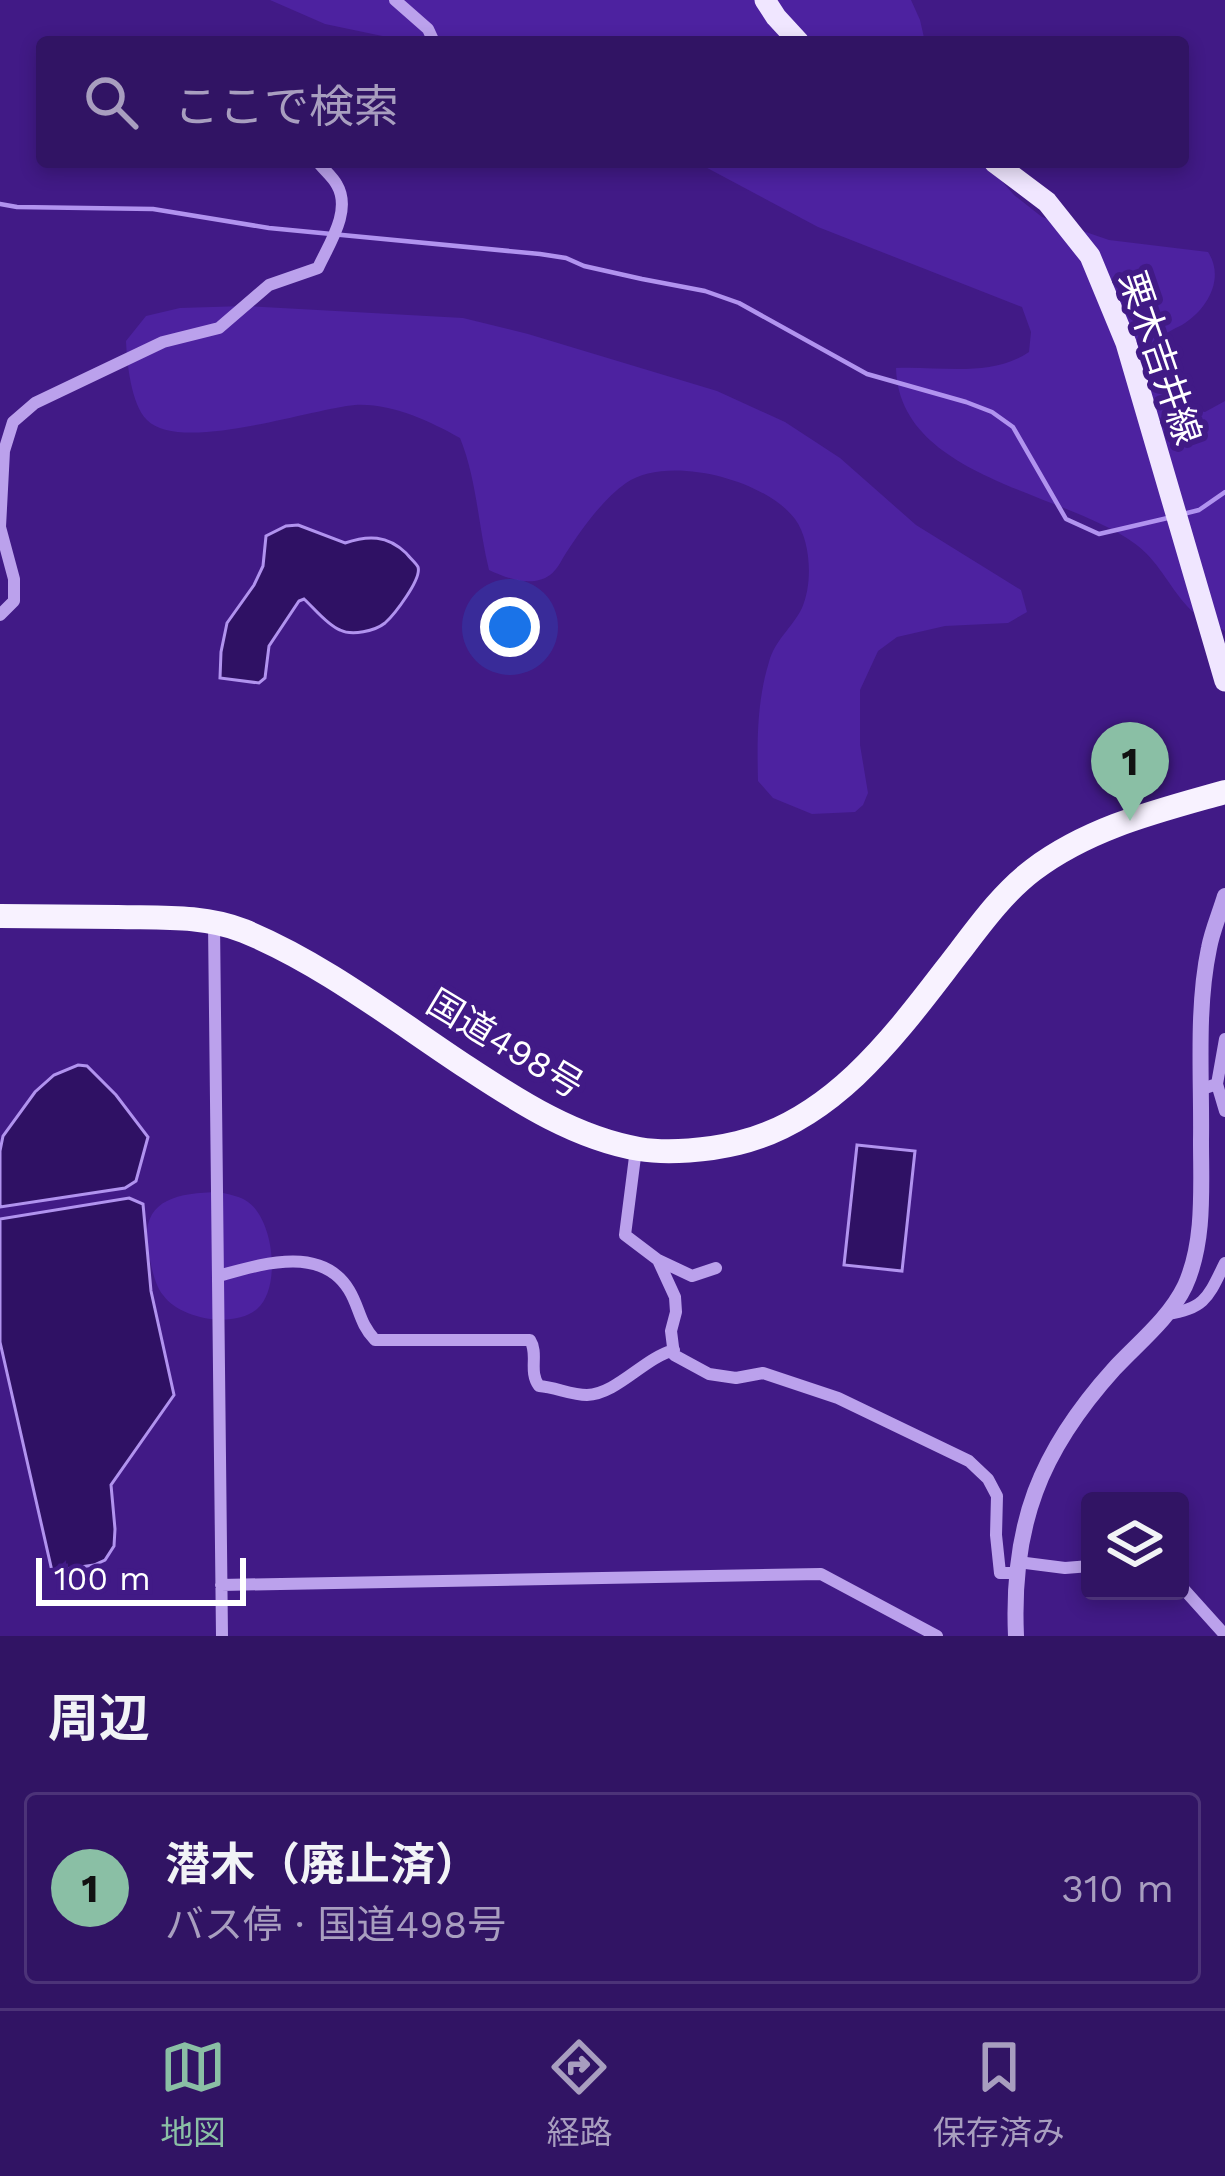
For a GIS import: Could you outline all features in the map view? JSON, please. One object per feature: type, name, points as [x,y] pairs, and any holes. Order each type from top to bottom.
[{"type":"highway","name":"国道498号","points":[[0,916],[176,918],[240,930],[299,957],[548,1118],[636,1148],[685,1150],[740,1143],[791,1122],[834,1096],[900,1029],[994,906],[1031,871],[1072,844],[1118,823],[1225,792]]},
{"type":"main road","points":[[765,0],[793,36]]},
{"type":"main road","name":"栗木吉井線","points":[[1002,168],[1047,202],[1090,256],[1126,343],[1225,681]]},
{"type":"street","points":[[395,0],[431,36]]},
{"type":"street","points":[[0,615],[14,602],[14,580],[0,527],[4,451],[14,422],[35,403],[163,342],[219,328],[269,285],[318,268],[340,219],[342,203],[338,186],[323,168]]},
{"type":"street","points":[[1016,1636],[1017,1568],[1028,1506],[1051,1454],[1081,1406],[1167,1314],[1185,1285],[1197,1246],[1210,1086],[1203,990],[1209,947],[1225,896]]},
{"type":"street","points":[[214,922],[221,1636]]},
{"type":"street","points":[[1225,1040],[1210,1086],[1225,1111]]},
{"type":"street","points":[[636,1148],[626,1235],[658,1260],[692,1276],[716,1268]]},
{"type":"street","points":[[658,1260],[675,1298],[674,1355],[709,1374],[736,1378],[763,1373],[838,1398],[969,1461],[997,1496],[1000,1573],[1017,1568],[1081,1567]]},
{"type":"street","points":[[218,1276],[250,1267],[314,1262],[348,1288],[363,1327],[375,1340],[530,1340],[534,1346],[532,1376],[539,1385],[572,1394],[592,1395],[608,1389],[659,1354],[674,1350]]},
{"type":"street","points":[[1167,1314],[1188,1311],[1207,1298],[1225,1263]]},
{"type":"street","points":[[221,1585],[821,1574],[937,1636]]},
{"type":"street","points":[[1189,1595],[1225,1635]]},
{"type":"shaded area","points":[[270,0],[911,0],[924,36],[382,36],[325,24]]},
{"type":"shaded area","points":[[707,168],[990,168],[1042,217],[1109,240],[1208,252],[1215,272],[1211,292],[1191,318],[1159,340],[1153,367],[1164,394],[1177,405],[1205,412],[1225,401],[1225,631],[1191,610],[1134,543],[954,458],[924,434],[904,405],[896,368],[982,368],[1029,352],[1031,332],[1022,307],[818,227]]},
{"type":"shaded area","points":[[245,306],[463,318],[717,391],[785,422],[840,458],[916,525],[1021,590],[1027,612],[1008,623],[945,626],[897,637],[878,651],[860,690],[860,745],[868,793],[855,812],[812,814],[773,798],[758,781],[765,677],[775,647],[802,608],[809,575],[800,528],[781,505],[762,492],[715,475],[665,471],[644,475],[626,483],[600,507],[550,575],[527,581],[503,576],[489,570],[460,438],[423,420],[383,407],[355,405],[215,431],[187,433],[147,420],[134,394],[126,341],[146,316],[180,308]]},
{"type":"shaded area","points":[[298,525],[345,543],[369,538],[392,543],[417,566],[416,580],[385,623],[363,632],[340,630],[304,599],[299,601],[269,646],[265,678],[259,683],[220,678],[227,623],[263,566],[266,536]]},
{"type":"shaded area","points":[[87,1066],[116,1095],[148,1137],[136,1181],[125,1188],[0,1207],[3,1136],[35,1092],[54,1075]]},
{"type":"shaded area","points":[[857,1145],[915,1151],[902,1271],[844,1265]]},
{"type":"shaded area","points":[[219,1192],[255,1208],[268,1236],[272,1270],[265,1299],[257,1309],[221,1320],[181,1310],[163,1295],[147,1241],[148,1225],[160,1205],[185,1195]]},
{"type":"shaded area","points":[[129,1198],[143,1204],[151,1291],[174,1395],[111,1485],[114,1546],[105,1560],[52,1571],[0,1342],[0,1219]]},
{"type":"waterway","points":[[0,204],[153,209],[269,228],[540,254],[705,291],[739,303],[867,374],[992,412],[1013,427],[1066,519],[1099,534],[1172,517]]},
{"type":"waterway","points":[[1183,514],[1199,510],[1225,492]]},
{"type":"place","name":"潜木（廃止済）","points":[[1130,821]]}]
